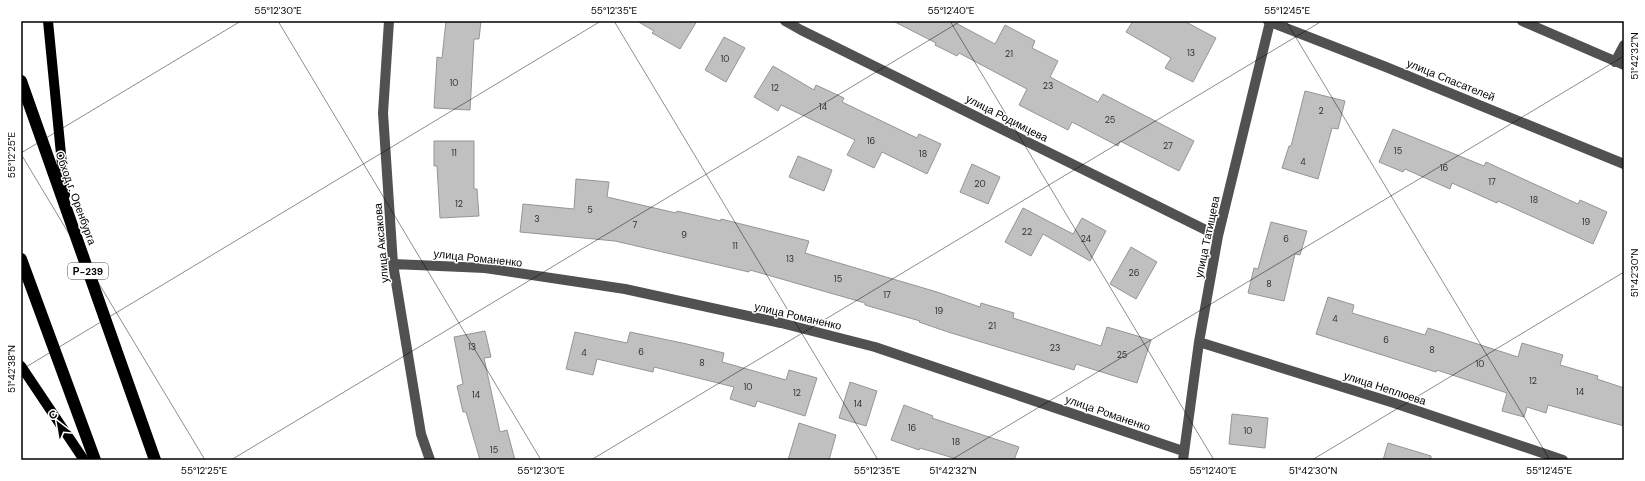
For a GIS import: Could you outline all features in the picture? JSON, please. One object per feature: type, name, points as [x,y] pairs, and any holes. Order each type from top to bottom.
[{"type":"highway","name":"Обход г. Оренбурга","points":[[21,81],[155,460]]},
{"type":"highway","points":[[21,259],[95,460]]},
{"type":"main road","points":[[48,21],[66,207]]},
{"type":"main road","points":[[21,366],[84,460]]},
{"type":"street","name":"улица Аксакова","points":[[389,21],[383,113],[393,264],[421,434],[430,460]]},
{"type":"street","name":"улица Родимцева","points":[[785,21],[1218,236]]},
{"type":"street","points":[[1522,21],[1620,64],[1624,45]]},
{"type":"street","name":"улица Татищева","points":[[1183,456],[1199,342],[1218,236],[1269,22]]},
{"type":"street","name":"улица Спасателей","points":[[1269,22],[1386,67],[1624,164]]},
{"type":"street","name":"улица Романенко","points":[[393,264],[485,268],[609,287],[781,323],[875,347],[1183,456]]},
{"type":"street","name":"улица Неплюева","points":[[1199,342],[1394,403],[1563,460]]},
{"type":"building","points":[[446,21],[481,21],[479,39],[474,39],[470,110],[434,108],[437,57],[442,58]]},
{"type":"building","points":[[637,21],[697,21],[680,49],[652,33],[654,31]]},
{"type":"building","points":[[893,21],[952,21],[995,44],[1005,25],[1035,41],[1032,48],[1058,61],[1050,77],[1098,102],[1103,94],[1194,141],[1179,171],[1120,141],[1118,146],[1072,122],[1068,130],[1019,105],[1027,89],[959,53],[957,56],[935,45],[936,43]]},
{"type":"building","points":[[1133,21],[1184,21],[1216,38],[1193,82],[1165,68],[1171,58],[1126,32]]},
{"type":"building","points":[[724,37],[745,48],[726,82],[705,70]]},
{"type":"building","points":[[773,66],[814,90],[816,85],[844,98],[842,102],[917,138],[919,134],[941,144],[927,174],[882,152],[874,168],[847,155],[855,140],[781,105],[778,111],[754,97]]},
{"type":"building","points":[[1305,91],[1345,101],[1338,129],[1332,128],[1318,179],[1282,168],[1289,146],[1291,146]]},
{"type":"building","points":[[1393,129],[1484,166],[1486,162],[1578,204],[1580,200],[1607,212],[1593,244],[1498,201],[1497,203],[1452,183],[1450,189],[1405,169],[1403,172],[1379,162]]},
{"type":"building","points":[[434,141],[474,141],[474,189],[477,189],[479,216],[440,218],[437,166],[434,166]]},
{"type":"building","points":[[798,156],[832,170],[824,191],[789,177]]},
{"type":"building","points":[[972,164],[1000,177],[988,204],[960,192]]},
{"type":"building","points":[[576,179],[609,182],[607,197],[676,213],[677,211],[721,221],[721,219],[809,241],[805,253],[937,292],[980,307],[981,303],[1014,313],[1013,318],[1101,346],[1107,327],[1151,340],[1137,383],[1076,364],[1074,370],[948,332],[919,322],[920,321],[865,305],[865,303],[750,270],[749,272],[615,241],[520,232],[523,204],[574,209]]},
{"type":"building","points":[[1023,208],[1073,234],[1082,218],[1106,231],[1090,261],[1043,234],[1031,256],[1005,242]]},
{"type":"building","points":[[1271,222],[1307,231],[1300,255],[1295,254],[1284,301],[1248,293],[1254,268],[1258,269]]},
{"type":"building","points":[[1131,247],[1157,262],[1136,299],[1110,284]]},
{"type":"building","points":[[1328,297],[1354,305],[1352,313],[1425,335],[1428,328],[1518,357],[1522,343],[1563,355],[1560,365],[1598,376],[1597,379],[1624,388],[1624,426],[1548,405],[1546,413],[1527,407],[1524,417],[1502,411],[1507,393],[1437,370],[1436,372],[1316,334]]},
{"type":"building","points":[[485,331],[491,357],[484,358],[500,432],[507,430],[515,460],[480,460],[466,412],[463,412],[457,386],[463,384],[454,337]]},
{"type":"building","points":[[575,332],[627,343],[630,332],[724,353],[722,362],[786,380],[789,370],[817,378],[805,416],[757,401],[755,407],[730,399],[734,387],[654,367],[653,372],[597,359],[593,375],[566,369]]},
{"type":"building","points":[[850,382],[877,391],[866,426],[839,418]]},
{"type":"building","points":[[904,405],[933,416],[932,418],[1019,447],[1014,460],[960,460],[920,448],[919,450],[891,440]]},
{"type":"building","points":[[1232,414],[1268,418],[1265,448],[1229,444]]},
{"type":"building","points":[[799,423],[836,435],[829,460],[788,460]]},
{"type":"building","points":[[1388,443],[1431,456],[1431,460],[1383,460]]}]
